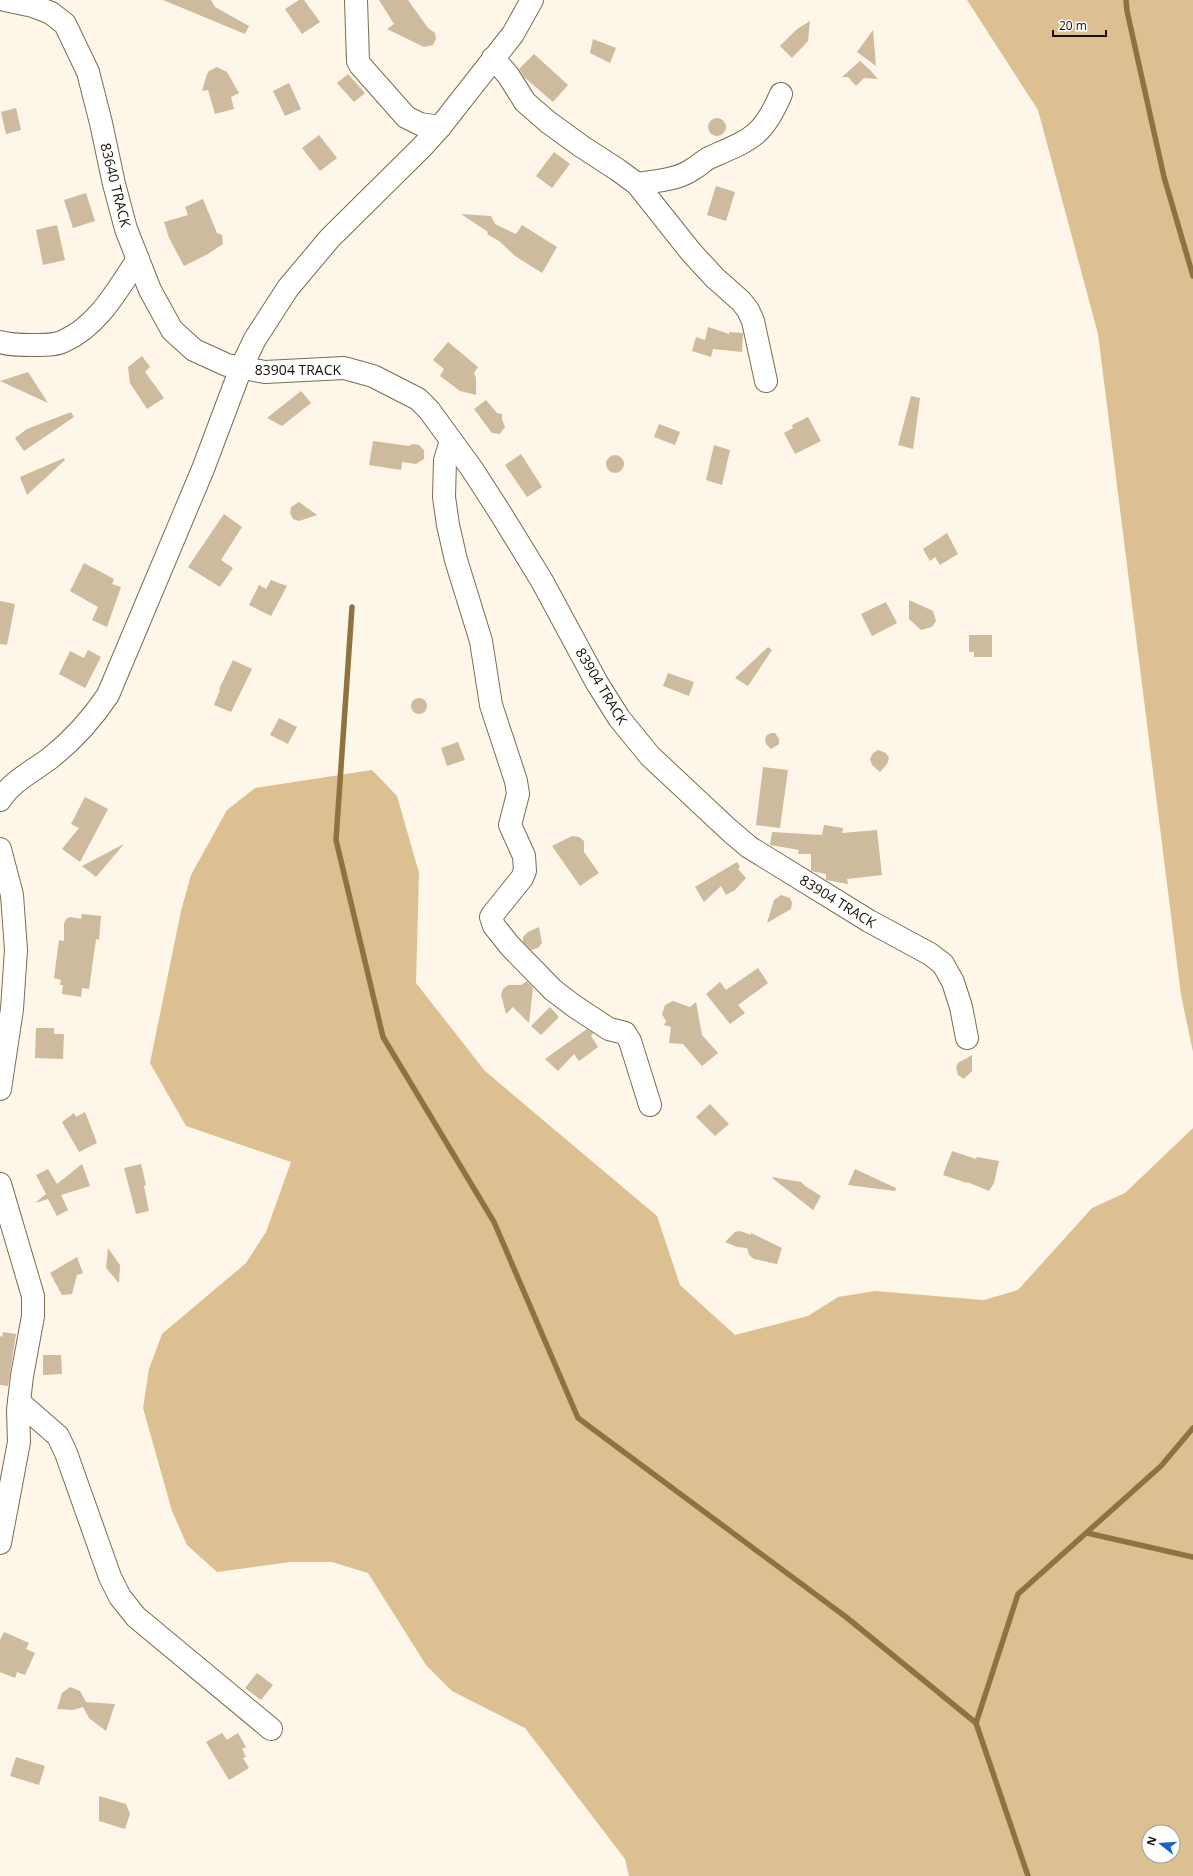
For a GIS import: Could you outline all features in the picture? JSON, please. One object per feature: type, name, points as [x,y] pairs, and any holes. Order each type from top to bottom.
[{"type":"street","name":"83640 TRACK","points":[[5,0],[33,6],[51,13],[65,24],[88,72],[126,229],[150,290],[172,330],[194,350],[227,364],[241,368]]},
{"type":"street","points":[[356,0],[358,61],[362,69],[406,117],[420,124],[440,127]]},
{"type":"street","points":[[0,800],[11,788],[51,758],[80,730],[98,710],[108,695],[203,470],[241,368],[255,339],[288,288],[330,238],[423,146],[440,127],[513,34],[532,0]]},
{"type":"street","points":[[494,58],[508,75],[524,102],[581,146],[637,184],[691,252],[715,278],[741,301],[748,310],[753,321],[766,381]]},
{"type":"street","points":[[637,184],[684,174],[694,169],[710,157],[737,146],[753,136],[766,125],[773,114],[781,94]]},
{"type":"street","points":[[0,342],[8,344],[51,345],[64,342],[91,323],[104,308],[138,259]]},
{"type":"street","name":"83904 TRACK","points":[[241,368],[265,372],[344,368],[373,376],[418,399],[429,410],[472,469],[521,546],[564,619],[597,682],[619,718],[650,756],[729,830],[749,846],[869,921],[930,954],[943,964],[953,982],[961,1007],[967,1038]]},
{"type":"street","points":[[451,441],[445,460],[444,497],[448,525],[456,560],[481,642],[491,704],[516,781],[518,794],[510,825],[526,863],[522,878],[491,917],[494,926],[510,946],[553,990],[609,1029],[625,1033],[630,1042],[650,1105]]},
{"type":"street","points":[[0,849],[12,895],[16,950],[12,1009],[0,1089]]},
{"type":"street","points":[[0,1184],[33,1296],[33,1316],[22,1376],[19,1402],[19,1442],[0,1543]]},
{"type":"street","points":[[19,1402],[45,1424],[60,1442],[66,1453],[107,1570],[120,1597],[136,1617],[272,1729]]},
{"type":"shaded area","points":[[967,0],[1193,0],[1193,1052],[1181,995],[1098,334],[1038,110]]},
{"type":"shaded area","points":[[372,770],[397,796],[419,873],[416,983],[485,1071],[657,1216],[680,1285],[735,1335],[808,1316],[838,1297],[875,1291],[984,1300],[1018,1290],[1092,1208],[1125,1193],[1193,1128],[1193,1876],[629,1876],[625,1859],[525,1728],[452,1691],[426,1665],[368,1573],[332,1562],[290,1562],[217,1572],[187,1545],[172,1511],[143,1408],[149,1369],[162,1334],[246,1263],[266,1232],[291,1162],[186,1126],[150,1063],[181,911],[191,875],[227,810],[255,788]]},
{"type":"building","points":[[163,0],[211,0],[215,7],[249,26],[245,34]]},
{"type":"building","points":[[299,0],[304,0],[320,22],[302,34],[285,9]]},
{"type":"building","points":[[379,0],[408,0],[428,28],[435,33],[436,39],[433,45],[424,47],[387,29],[394,24]]},
{"type":"building","points":[[810,21],[808,41],[792,58],[780,46],[797,29]]},
{"type":"building","points":[[873,30],[876,66],[857,52]]},
{"type":"building","points":[[593,39],[616,48],[610,63],[590,53]]},
{"type":"building","points":[[534,54],[568,85],[553,102],[524,77],[519,69]]},
{"type":"building","points":[[860,61],[878,79],[864,78],[856,86],[848,77],[842,77]]},
{"type":"building","points":[[217,67],[227,72],[239,93],[231,97],[234,109],[215,114],[208,90],[202,91],[207,74],[209,71]]},
{"type":"building","points":[[348,74],[365,93],[354,102],[337,83]]},
{"type":"building","points":[[289,83],[301,109],[285,116],[273,91]]},
{"type":"building","points":[[16,108],[21,130],[6,134],[1,112]]},
{"type":"building","points":[[717,118],[721,119],[725,123],[725,131],[721,135],[717,136],[713,135],[709,131],[708,127],[709,123],[713,119]]},
{"type":"building","points":[[319,135],[337,158],[320,171],[302,148]]},
{"type":"building","points":[[554,152],[570,164],[552,188],[536,176]]},
{"type":"building","points":[[716,186],[735,192],[726,221],[707,215]]},
{"type":"building","points":[[86,193],[95,221],[73,228],[64,200]]},
{"type":"building","points":[[203,199],[217,233],[222,235],[223,244],[208,254],[184,266],[169,238],[164,222],[188,215],[185,207]]},
{"type":"building","points":[[461,214],[491,216],[495,224],[516,234],[522,225],[557,247],[542,273],[515,256],[499,241],[487,234],[488,232]]},
{"type":"building","points":[[57,225],[65,260],[43,265],[36,230]]},
{"type":"building","points":[[708,327],[729,334],[729,332],[743,333],[742,352],[713,349],[711,357],[692,351],[696,337],[705,340]]},
{"type":"building","points":[[448,342],[478,367],[474,373],[476,378],[476,395],[460,391],[440,376],[444,369],[433,360]]},
{"type":"building","points":[[142,356],[150,367],[145,372],[164,398],[147,409],[130,383],[128,367]]},
{"type":"building","points":[[28,372],[48,403],[0,381]]},
{"type":"building","points":[[301,391],[311,403],[282,426],[267,418]]},
{"type":"building","points":[[911,396],[920,398],[913,449],[898,445]]},
{"type":"building","points":[[486,400],[497,413],[502,414],[505,427],[500,434],[492,433],[474,409]]},
{"type":"building","points":[[71,412],[74,417],[24,451],[15,438],[27,429]]},
{"type":"building","points":[[808,417],[821,441],[795,454],[784,433],[793,428],[792,425]]},
{"type":"building","points":[[659,424],[680,432],[675,445],[654,437]]},
{"type":"building","points":[[373,441],[409,446],[413,444],[419,445],[424,450],[424,459],[416,464],[402,462],[401,470],[369,465]]},
{"type":"building","points":[[714,445],[730,450],[722,485],[706,480]]},
{"type":"building","points":[[521,454],[542,487],[527,497],[505,465]]},
{"type":"building","points":[[615,455],[621,458],[624,464],[621,470],[615,473],[609,470],[606,464],[609,458]]},
{"type":"building","points":[[64,458],[65,460],[27,495],[20,477]]},
{"type":"building","points":[[299,502],[317,515],[299,521],[293,519],[290,513],[291,507]]},
{"type":"building","points":[[224,514],[242,527],[221,560],[233,568],[220,587],[188,567]]},
{"type":"building","points":[[947,533],[958,554],[940,565],[935,557],[930,561],[923,549]]},
{"type":"building","points":[[84,563],[114,579],[112,584],[121,587],[107,627],[92,620],[98,607],[70,591]]},
{"type":"building","points":[[271,580],[287,586],[271,616],[249,605],[259,585],[266,589]]},
{"type":"building","points":[[909,600],[933,611],[936,621],[932,627],[921,630],[909,619]]},
{"type":"building","points":[[0,601],[15,604],[7,645],[0,644]]},
{"type":"building","points":[[886,602],[897,623],[872,636],[861,614]]},
{"type":"building","points":[[969,635],[992,635],[992,657],[974,657],[974,652],[969,652]]},
{"type":"building","points":[[768,647],[772,650],[748,686],[735,678]]},
{"type":"building","points":[[88,650],[101,657],[85,688],[59,674],[70,651],[84,658]]},
{"type":"building","points":[[233,660],[252,669],[231,712],[214,705],[220,690],[219,689]]},
{"type":"building","points":[[668,673],[694,682],[689,696],[663,686]]},
{"type":"building","points":[[416,698],[422,698],[427,703],[425,712],[422,714],[416,714],[411,709],[411,703]]},
{"type":"building","points":[[279,718],[297,727],[288,744],[270,735]]},
{"type":"building","points":[[775,733],[779,739],[779,744],[771,749],[766,744],[765,739],[767,735]]},
{"type":"building","points":[[458,742],[465,760],[447,766],[441,748]]},
{"type":"building","points":[[878,750],[886,753],[889,758],[887,764],[880,772],[872,765],[870,759],[873,753]]},
{"type":"building","points":[[763,767],[788,770],[780,828],[756,825]]},
{"type":"building","points":[[85,797],[108,809],[80,862],[62,849],[79,828],[71,824]]},
{"type":"building","points":[[824,825],[843,828],[842,833],[877,830],[882,875],[847,879],[848,884],[826,880],[826,874],[811,871],[811,854],[798,854],[799,850],[770,845],[772,832],[822,835]]},
{"type":"building","points":[[572,836],[579,837],[584,841],[584,852],[599,873],[580,886],[552,846]]},
{"type":"building","points":[[124,844],[96,877],[82,866]]},
{"type":"building","points":[[737,862],[740,867],[738,869],[746,878],[735,890],[726,895],[721,886],[704,902],[695,887]]},
{"type":"building","points":[[781,895],[790,898],[792,903],[791,909],[767,923],[774,900]]},
{"type":"building","points":[[82,914],[101,916],[99,940],[96,939],[89,989],[82,988],[81,997],[62,994],[63,985],[60,985],[61,980],[54,978],[59,940],[64,941],[64,923],[66,919],[70,917],[81,919]]},
{"type":"building","points":[[539,927],[542,943],[538,948],[531,950],[523,942],[523,937],[528,932]]},
{"type":"building","points":[[758,968],[768,983],[738,1005],[745,1013],[730,1024],[706,994],[720,982],[726,990]]},
{"type":"building","points":[[527,981],[533,988],[529,1023],[513,1007],[506,1014],[501,995],[503,989],[508,985],[521,985]]},
{"type":"building","points":[[673,1001],[690,1007],[696,1002],[702,1035],[718,1053],[702,1066],[683,1044],[669,1043],[671,1027],[664,1025],[666,1021],[662,1014],[665,1005]]},
{"type":"building","points":[[550,1007],[559,1017],[541,1035],[531,1026]]},
{"type":"building","points":[[36,1028],[54,1028],[54,1034],[64,1034],[63,1059],[35,1058]]},
{"type":"building","points":[[587,1029],[593,1033],[591,1036],[598,1047],[579,1061],[574,1054],[558,1071],[545,1059]]},
{"type":"building","points":[[972,1055],[972,1071],[964,1079],[958,1075],[956,1067],[958,1063]]},
{"type":"building","points":[[710,1104],[729,1124],[715,1136],[696,1117]]},
{"type":"building","points":[[85,1112],[97,1143],[79,1152],[62,1122],[74,1113],[76,1117]]},
{"type":"building","points":[[952,1151],[976,1159],[977,1157],[999,1161],[994,1183],[989,1191],[967,1182],[943,1175]]},
{"type":"building","points":[[82,1164],[90,1186],[61,1195],[68,1210],[57,1216],[48,1199],[35,1203],[46,1194],[36,1175],[48,1169],[57,1184]]},
{"type":"building","points":[[141,1164],[146,1185],[144,1186],[149,1211],[136,1214],[124,1168]]},
{"type":"building","points":[[855,1169],[896,1188],[895,1191],[848,1185]]},
{"type":"building","points":[[771,1177],[801,1182],[821,1196],[813,1210]]},
{"type":"building","points":[[740,1231],[751,1235],[751,1233],[782,1248],[777,1264],[754,1259],[749,1255],[747,1248],[737,1247],[725,1242],[735,1232]]},
{"type":"building","points":[[108,1248],[120,1265],[119,1283],[106,1268]]},
{"type":"building","points":[[77,1257],[83,1273],[77,1275],[72,1294],[62,1295],[50,1273]]},
{"type":"building","points":[[3,1332],[16,1334],[8,1386],[0,1385],[0,1336],[2,1337]]},
{"type":"building","points":[[43,1355],[61,1355],[62,1374],[43,1375]]},
{"type":"building","points":[[4,1632],[29,1643],[26,1649],[35,1653],[25,1675],[17,1672],[15,1678],[0,1672],[0,1640]]},
{"type":"building","points":[[257,1673],[273,1685],[261,1700],[245,1688]]},
{"type":"building","points":[[70,1687],[80,1691],[86,1702],[115,1704],[106,1731],[89,1718],[83,1707],[73,1710],[57,1709],[62,1693]]},
{"type":"building","points":[[222,1733],[227,1740],[238,1733],[246,1747],[242,1749],[246,1757],[243,1758],[249,1768],[229,1780],[206,1742]]},
{"type":"building","points":[[16,1757],[45,1766],[39,1785],[10,1776]]},
{"type":"building","points":[[99,1796],[126,1804],[130,1814],[125,1829],[99,1821]]},
{"type":"waterway","points":[[1126,0],[1127,11],[1164,177],[1193,276]]},
{"type":"waterway","points":[[352,607],[336,840],[383,1037],[494,1222],[578,1418],[846,1617],[976,1723]]},
{"type":"waterway","points":[[1028,1876],[976,1723],[1018,1594],[1161,1466],[1193,1428]]},
{"type":"waterway","points":[[1087,1533],[1193,1557]]}]
